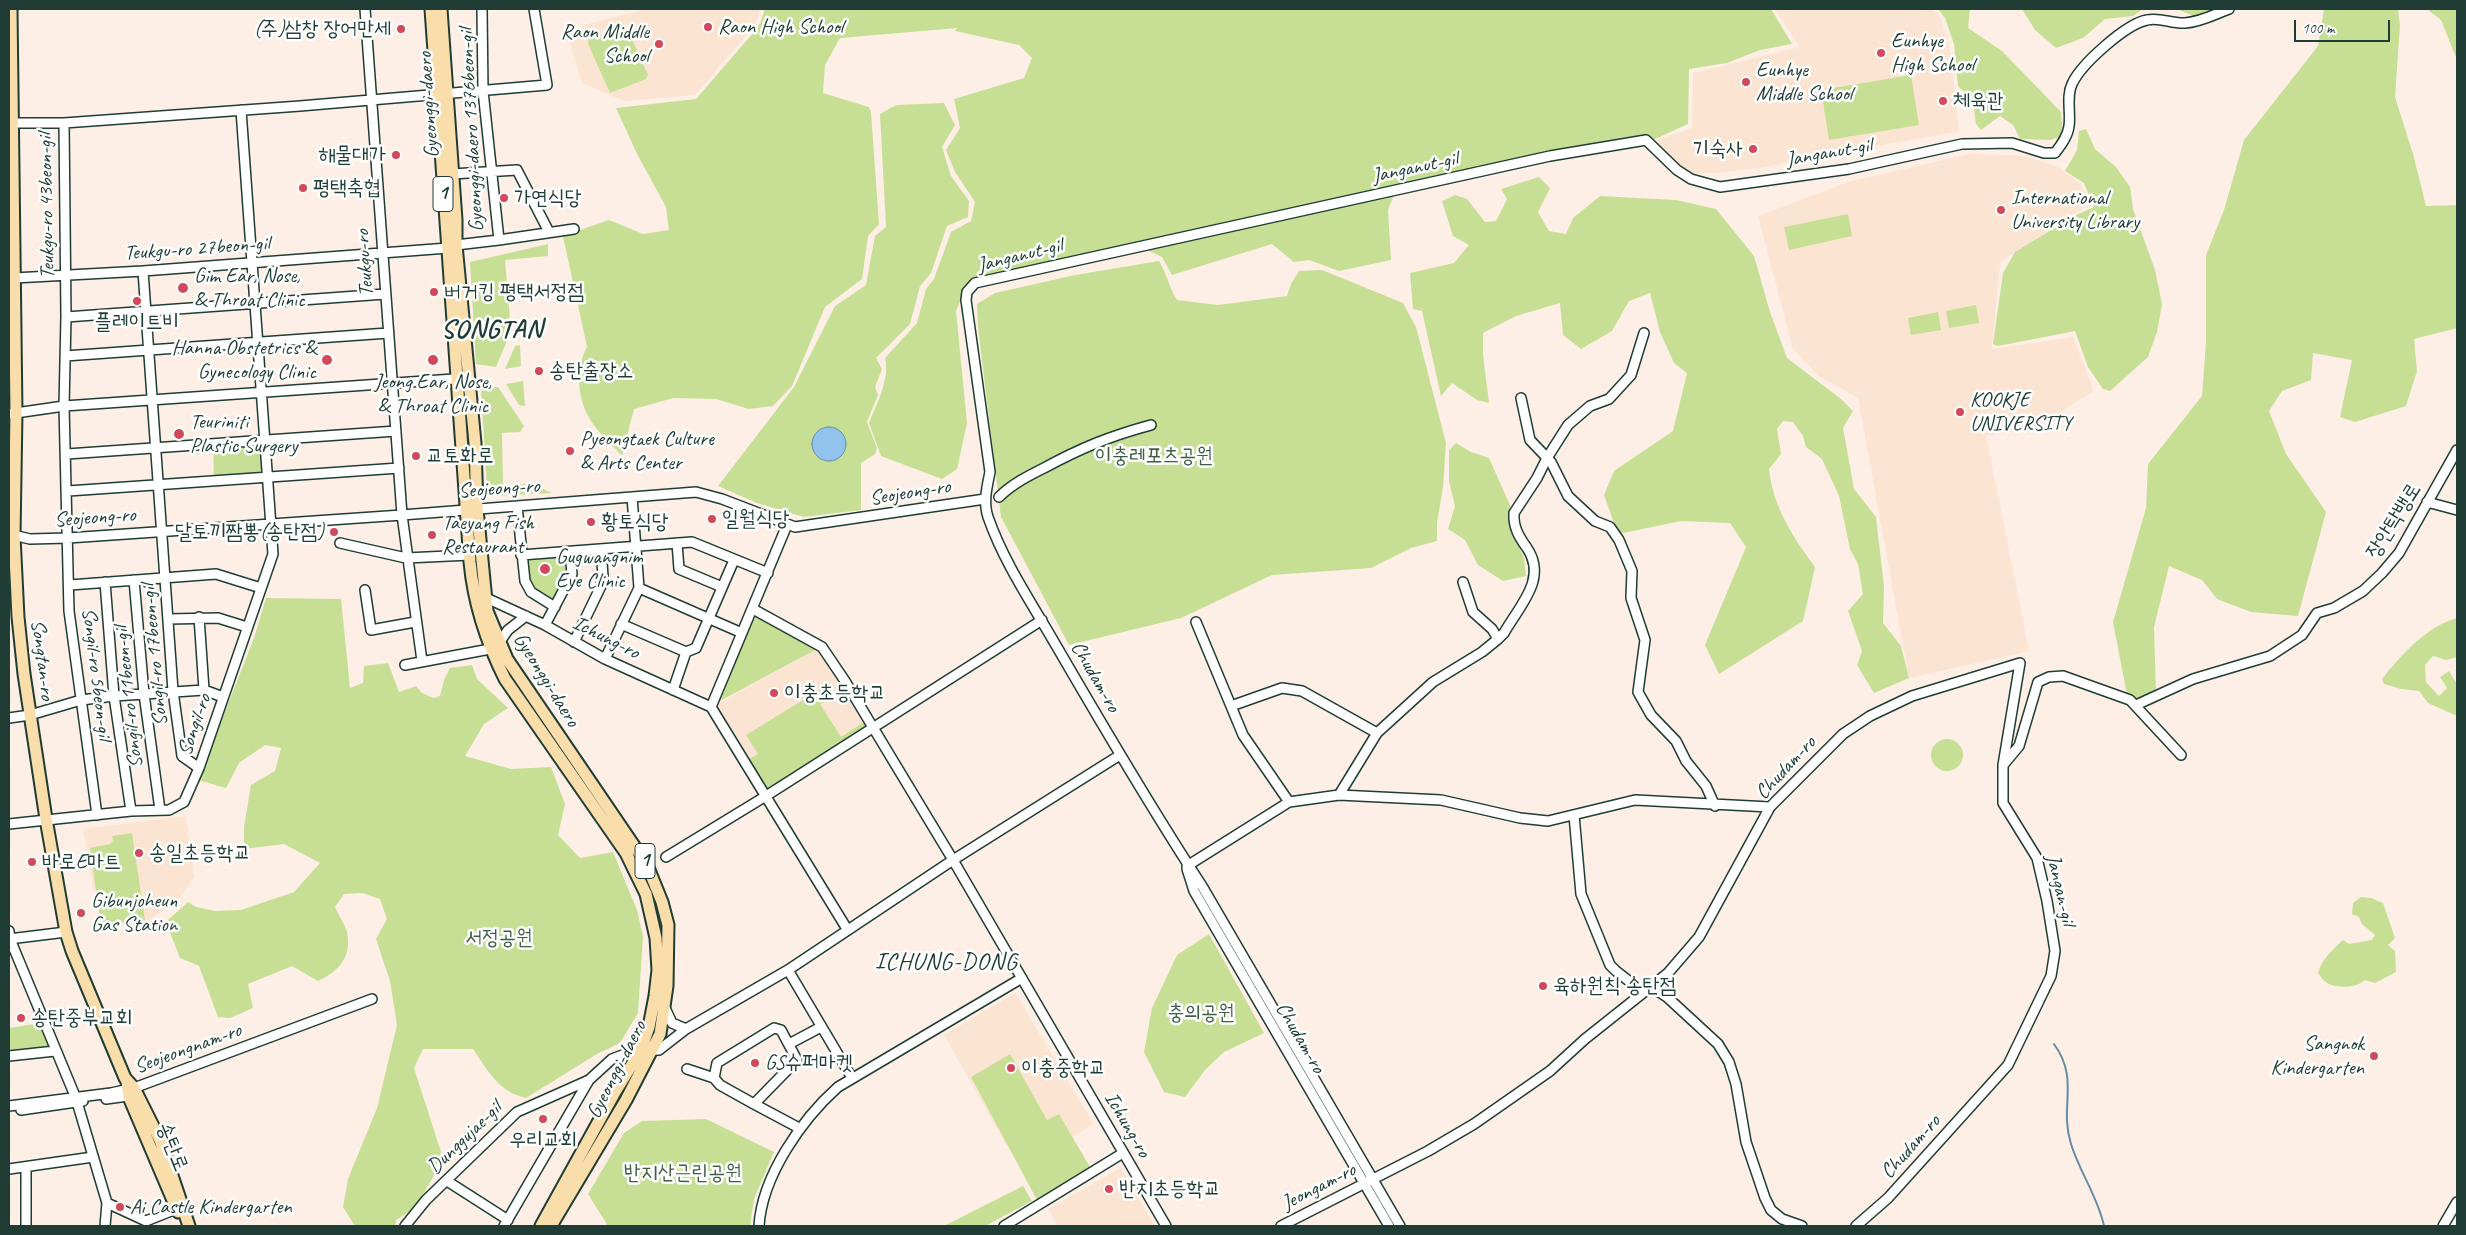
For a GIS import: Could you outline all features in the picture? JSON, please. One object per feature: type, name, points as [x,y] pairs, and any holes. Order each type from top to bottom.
[{"type":"main road","name":"Songtan-ro","points":[[11,9],[11,260],[14,278],[12,535],[18,617],[30,715],[66,932],[72,951],[131,1090],[160,1140],[180,1208],[189,1226]]},
{"type":"main road","name":"Gyeonggi-daero","points":[[431,9],[452,174],[452,246]]},
{"type":"main road","name":"Gyeonggi-daero","points":[[441,9],[441,94],[472,509],[487,611],[495,646],[634,844],[654,881],[668,925],[669,956],[665,1008],[660,1034],[551,1226]]},
{"type":"main road","name":"Gyeonggi-daero","points":[[472,509],[470,555],[473,590],[514,692],[626,853],[646,894],[654,925],[658,970],[649,1027],[641,1050],[614,1092],[541,1226]]},
{"type":"main road","points":[[180,1208],[183,1226]]},
{"type":"street","name":"Teukgu-ro","points":[[365,9],[402,515],[406,558],[422,661]]},
{"type":"street","name":"Gyeonggi-daero 1376beon-gil","points":[[382,254],[499,240],[483,91],[482,9]]},
{"type":"street","name":"Teukgu-ro 43beon-gil","points":[[67,454],[64,406],[66,276],[64,122],[371,100],[547,85],[534,9]]},
{"type":"street","name":"Janganut-gil","points":[[985,499],[990,472],[966,300],[967,292],[975,284],[1541,158],[1646,140],[1677,170],[1690,179],[1720,187],[1844,170],[1962,144],[2012,143],[2044,153],[2055,153],[2063,142],[2069,128],[2072,84],[2097,54],[2137,23],[2154,19],[2186,23],[2201,20],[2229,9]]},
{"type":"street","points":[[240,110],[251,262]]},
{"type":"street","points":[[10,123],[64,122]]},
{"type":"street","points":[[452,174],[517,170],[549,232]]},
{"type":"street","points":[[499,240],[574,229]]},
{"type":"street","name":"Teukgu-ro 27beon-gil","points":[[14,278],[382,254]]},
{"type":"street","name":"Songil-ro","points":[[9,824],[131,811],[169,810],[184,802],[199,768],[273,554],[251,262]]},
{"type":"street","name":"Songil-ro 17beon-gil","points":[[143,271],[173,691],[182,756],[199,768]]},
{"type":"street","points":[[66,317],[385,294]]},
{"type":"street","points":[[65,356],[388,333]]},
{"type":"street","points":[[1339,795],[1377,733],[1433,682],[1498,639],[1504,633],[1534,584],[1532,556],[1516,530],[1514,512],[1538,478],[1547,458],[1568,425],[1590,406],[1609,399],[1631,374],[1644,333]]},
{"type":"street","points":[[12,413],[64,406],[463,379]]},
{"type":"street","points":[[1521,398],[1530,440],[1551,462],[1568,496],[1595,520],[1610,527],[1619,540],[1632,571],[1631,598],[1645,640],[1638,692],[1651,715],[1676,741],[1686,761],[1706,786],[1715,806]]},
{"type":"street","points":[[999,497],[1010,486],[1065,456],[1109,436],[1151,425]]},
{"type":"street","points":[[67,454],[396,431]]},
{"type":"street","name":"장안탁뱅로","points":[[2136,705],[2193,679],[2270,656],[2302,635],[2317,614],[2334,608],[2363,591],[2399,553],[2457,450]]},
{"type":"street","name":"Songil-ro 5beon-gil","points":[[67,454],[69,611],[97,815]]},
{"type":"street","points":[[68,491],[399,468]]},
{"type":"street","name":"Seojeong-ro","points":[[12,535],[30,539],[68,538],[696,492],[722,499],[795,527],[985,499]]},
{"type":"street","points":[[605,659],[639,588],[632,497]]},
{"type":"street","name":"Chudam-ro","points":[[985,499],[987,515],[1008,561],[1120,755],[1187,866],[1202,886],[1368,1182],[1389,1226]]},
{"type":"street","points":[[2427,502],[2457,510]]},
{"type":"street","points":[[517,506],[525,581],[531,592],[555,607]]},
{"type":"street","points":[[787,525],[710,707],[847,929]]},
{"type":"street","points":[[521,555],[692,542],[768,573]]},
{"type":"street","points":[[340,543],[406,558],[470,555]]},
{"type":"street","points":[[677,543],[679,569],[722,587]]},
{"type":"street","points":[[574,642],[601,586],[603,576],[601,550]]},
{"type":"street","points":[[545,625],[572,574],[570,552]]},
{"type":"street","points":[[621,624],[686,652],[696,648],[707,618],[734,560]]},
{"type":"street","points":[[70,585],[166,576],[216,574],[261,588]]},
{"type":"street","name":"Songil-ro 11beon-gil","points":[[134,580],[144,694],[160,810]]},
{"type":"street","points":[[105,582],[114,696],[131,811]]},
{"type":"street","points":[[1463,582],[1473,612],[1492,629],[1498,639]]},
{"type":"street","points":[[639,588],[742,633]]},
{"type":"street","points":[[365,590],[371,630],[415,622]]},
{"type":"street","name":"Ichung-ro","points":[[473,590],[486,599],[545,625],[605,659],[710,707]]},
{"type":"street","name":"Ichung-ro","points":[[753,609],[822,647],[874,728],[953,860],[1166,1226]]},
{"type":"street","points":[[405,665],[495,646],[518,621],[526,616]]},
{"type":"street","points":[[199,617],[204,690]]},
{"type":"street","points":[[168,619],[218,618],[247,627]]},
{"type":"street","points":[[666,857],[874,728],[1042,620]]},
{"type":"street","points":[[1196,622],[1243,735],[1289,802]]},
{"type":"street","points":[[673,690],[686,652]]},
{"type":"street","name":"Chudam-ro","points":[[1368,1182],[1474,1124],[1550,1071],[1646,989],[1668,973],[1699,937],[1770,807],[1843,734],[1870,716],[1912,696],[2020,663]]},
{"type":"street","name":"Jangan-gil","points":[[2020,663],[2004,765],[2003,803],[2037,858],[2047,901],[2055,951],[2051,976],[2033,1010]]},
{"type":"street","points":[[2004,765],[2018,746],[2025,729],[2038,682],[2056,675],[2072,678],[2122,696],[2136,705],[2182,755]]},
{"type":"street","points":[[1231,706],[1282,688],[1302,691],[1377,733]]},
{"type":"street","points":[[9,718],[30,715],[81,700],[114,696],[204,690],[223,697]]},
{"type":"street","points":[[641,1050],[659,1050],[686,1029],[788,970],[953,860],[1120,755]]},
{"type":"street","points":[[1187,866],[1289,802],[1339,795],[1441,800],[1534,820],[1548,821],[1635,800],[1715,806],[1770,807]]},
{"type":"street","points":[[1574,815],[1573,827],[1578,850],[1581,894],[1610,965],[1616,972],[1646,989],[1667,998],[1718,1044],[1729,1062],[1736,1084],[1746,1142],[1765,1198],[1771,1210],[1782,1219],[1802,1226]]},
{"type":"street","points":[[66,932],[9,936],[76,1099],[107,1203],[105,1226]]},
{"type":"street","points":[[788,970],[852,1078]]},
{"type":"street","points":[[759,1226],[768,1189],[799,1128],[818,1105],[838,1087],[852,1078],[1022,978]]},
{"type":"street","name":"Seojeongnam-ro","points":[[9,1112],[131,1090],[372,999]]},
{"type":"street","points":[[665,1008],[672,1023],[686,1029]]},
{"type":"street","name":"Chudam-ro","points":[[1856,1226],[1888,1198],[2008,1065],[2033,1010]]},
{"type":"street","points":[[789,1044],[821,1027]]},
{"type":"street","points":[[714,1078],[717,1063],[774,1028],[781,1030],[797,1060],[754,1104]]},
{"type":"street","name":"Dunggujae-gil","points":[[405,1226],[426,1200],[516,1112],[589,1080],[612,1059],[641,1050]]},
{"type":"street","points":[[9,1056],[55,1051]]},
{"type":"street","points":[[687,1069],[714,1078],[720,1085],[799,1128]]},
{"type":"street","points":[[447,1181],[506,1223],[589,1080]]},
{"type":"street","points":[[557,1094],[569,1095],[573,1098],[574,1103],[571,1112]]},
{"type":"street","name":"Seojeongnam-ro","points":[[9,1106],[76,1099]]},
{"type":"street","points":[[1004,1226],[1123,1153]]},
{"type":"street","points":[[9,1169],[92,1157]]},
{"type":"street","points":[[26,1167],[26,1226]]},
{"type":"street","name":"Chudam-ro","points":[[1368,1182],[1400,1226]]},
{"type":"street","name":"Jeongam-ro","points":[[1281,1226],[1368,1182]]},
{"type":"street","points":[[2443,1226],[2457,1202]]},
{"type":"street","points":[[107,1203],[147,1224],[180,1208]]},
{"type":"shaded area","points":[[647,9],[761,9],[754,26],[695,95],[624,101],[582,83],[568,37],[584,25]]},
{"type":"shaded area","points":[[1775,9],[1933,9],[1941,19],[1951,55],[1959,131],[1759,168],[1718,173],[1686,173],[1654,144],[1659,139],[1692,128],[1693,73],[1800,47]]},
{"type":"shaded area","name":"KOOKJE UNIVERSITY","points":[[1970,154],[2027,156],[2060,168],[2080,184],[2090,204],[2000,262],[1992,349],[2073,337],[2094,391],[2036,427],[1986,436],[2029,651],[1909,678],[1858,398],[1817,375],[1793,349],[1758,216],[1848,182]]},
{"type":"shaded area","points":[[817,649],[867,728],[767,790],[716,705]]},
{"type":"shaded area","name":"송일초등학교","points":[[186,816],[194,877],[178,900],[145,923],[100,930],[83,829]]},
{"type":"shaded area","name":"이충중학교","points":[[1015,993],[1094,1124],[1072,1137],[1058,1114],[1006,1145],[944,1035]]},
{"type":"shaded area","name":"반지초등학교","points":[[1121,1168],[1155,1226],[1058,1226],[1048,1209]]},
{"type":"green space","points":[[765,9],[1771,9],[1792,44],[1760,50],[1727,63],[1689,69],[1688,124],[1653,140],[1551,157],[1395,192],[1388,210],[1391,260],[1339,271],[1309,260],[1294,262],[1272,244],[1172,275],[1162,257],[1138,246],[968,282],[956,311],[967,423],[957,469],[942,479],[881,456],[869,423],[884,383],[886,374],[885,358],[917,323],[926,289],[934,279],[951,232],[971,221],[975,202],[955,172],[946,150],[960,128],[954,99],[1024,78],[1032,58],[1019,45],[955,31],[957,28],[840,38],[825,65],[823,93],[869,107],[871,112],[879,224],[868,236],[862,279],[825,307],[792,386],[773,406],[749,409],[716,399],[673,398],[634,409],[622,456],[594,425],[587,414],[581,397],[580,371],[583,355],[587,347],[563,236],[609,220],[643,234],[669,230],[666,207],[637,154],[616,108],[696,99],[759,26]]},
{"type":"green space","points":[[1938,9],[1970,9],[1968,28],[2002,51],[2061,112],[2063,135],[2051,140],[2020,139],[2013,125],[2000,116],[1981,130],[1976,124],[1973,101],[1958,86],[1954,44],[1945,18]]},
{"type":"green space","points":[[2022,9],[2143,9],[2133,16],[2105,19],[2083,38],[2056,48],[2035,30]]},
{"type":"green space","points":[[2177,9],[2216,9],[2196,17]]},
{"type":"green space","points":[[2324,9],[2398,9],[2400,26],[2395,97],[2413,154],[2426,206],[2457,205],[2457,328],[2414,339],[2417,371],[2406,406],[2355,422],[2340,417],[2352,360],[2313,353],[2311,380],[2282,391],[2269,411],[2286,454],[2326,512],[2298,616],[2251,612],[2217,599],[2202,580],[2169,566],[2154,627],[2156,694],[2144,701],[2127,695],[2113,622],[2146,508],[2148,464],[2202,396],[2206,341],[2206,255],[2224,210],[2244,140],[2318,46]]},
{"type":"green space","points":[[2427,9],[2457,9],[2457,60],[2441,20]]},
{"type":"green space","points":[[626,26],[648,75],[646,79],[610,93],[588,44],[589,39]]},
{"type":"green space","points":[[1911,75],[1919,125],[1829,140],[1821,90]]},
{"type":"green space","points":[[944,103],[955,125],[942,147],[951,176],[969,201],[968,217],[947,226],[931,273],[920,286],[910,324],[876,358],[882,369],[875,387],[878,395],[867,422],[877,448],[875,454],[861,463],[861,510],[804,517],[757,503],[718,486],[794,387],[835,306],[866,285],[875,236],[886,227],[880,114],[896,105]]},
{"type":"green space","points":[[2086,129],[2095,149],[2116,167],[2130,187],[2133,209],[2155,270],[2162,304],[2157,332],[2148,357],[2110,391],[2103,389],[2088,367],[2075,331],[1998,346],[1993,344],[2003,273],[2015,252],[2074,216],[2094,207],[2084,183],[2065,171],[2077,150],[2079,131]]},
{"type":"green space","points":[[1539,177],[1550,188],[1538,212],[1549,231],[1566,234],[1573,218],[1600,196],[1676,200],[1716,209],[1754,256],[1770,312],[1787,358],[1841,399],[1853,411],[1843,428],[1854,489],[1876,517],[1884,587],[1883,623],[1901,646],[1909,678],[1874,693],[1857,665],[1862,651],[1848,611],[1863,594],[1858,564],[1850,549],[1839,496],[1822,459],[1806,447],[1803,436],[1793,422],[1783,421],[1777,429],[1781,454],[1769,469],[1775,496],[1785,521],[1815,567],[1803,621],[1719,674],[1705,645],[1746,547],[1730,523],[1681,521],[1618,534],[1604,495],[1614,471],[1673,431],[1687,373],[1674,363],[1660,332],[1650,293],[1629,301],[1612,331],[1581,349],[1563,335],[1560,303],[1516,316],[1483,333],[1483,355],[1489,403],[1477,400],[1452,383],[1441,396],[1422,311],[1413,309],[1410,273],[1454,263],[1469,245],[1453,236],[1442,201],[1455,195],[1467,199],[1485,222],[1496,221],[1507,199],[1501,189]]},
{"type":"green space","points":[[1848,214],[1852,236],[1789,250],[1784,227]]},
{"type":"green space","points":[[548,244],[548,256],[505,260],[511,331],[496,367],[476,364],[470,262]]},
{"type":"green space","name":"이충레포츠공원","points":[[1159,261],[1177,300],[1218,305],[1287,296],[1291,284],[1299,271],[1322,270],[1403,303],[1416,327],[1446,443],[1443,487],[1437,523],[1437,541],[1411,548],[1371,568],[1272,575],[1181,618],[1069,645],[1001,517],[978,327],[977,304],[995,293],[1075,275]]},
{"type":"green space","points":[[1976,305],[1979,323],[1949,328],[1946,311]]},
{"type":"green space","points":[[1938,312],[1941,330],[1911,335],[1908,318]]},
{"type":"green space","points":[[520,345],[521,366],[505,369],[515,346]]},
{"type":"green space","points":[[523,381],[525,406],[519,405],[506,384]]},
{"type":"green space","points":[[498,387],[524,426],[520,432],[502,433],[503,485],[532,484],[552,493],[491,496],[487,488],[481,388]]},
{"type":"green space","points":[[1456,443],[1471,452],[1489,458],[1510,505],[1509,523],[1524,558],[1526,576],[1503,581],[1478,565],[1465,540],[1448,529],[1455,506],[1449,481],[1449,450]]},
{"type":"green space","points":[[260,444],[263,469],[256,477],[214,478],[213,446]]},
{"type":"green space","points":[[567,554],[569,572],[555,600],[530,585],[525,556]]},
{"type":"green space","name":"서정공원","points":[[266,598],[341,599],[350,688],[363,683],[364,666],[388,663],[399,692],[416,686],[422,693],[433,698],[440,696],[444,680],[450,668],[472,665],[477,679],[508,708],[484,724],[465,756],[511,769],[551,767],[565,804],[558,835],[580,858],[613,852],[637,910],[643,936],[638,1013],[620,1043],[597,1054],[526,1098],[501,1086],[489,1073],[473,1049],[423,1049],[414,1068],[441,1152],[433,1177],[415,1208],[396,1220],[395,1226],[355,1226],[343,1207],[348,1179],[377,1108],[397,1025],[390,981],[376,939],[387,919],[380,899],[362,893],[344,894],[335,907],[347,932],[348,949],[338,968],[332,973],[318,981],[292,966],[248,984],[253,1008],[230,1018],[218,1017],[199,966],[180,958],[169,930],[168,920],[188,902],[196,907],[215,911],[241,910],[294,892],[320,863],[284,844],[244,849],[244,827],[251,785],[275,771],[281,748],[265,745],[239,763],[226,788],[198,780],[254,638]]},
{"type":"green space","points":[[754,615],[817,649],[720,701]]},
{"type":"green space","points":[[2457,618],[2457,657],[2446,660],[2433,656],[2425,665],[2426,682],[2439,696],[2447,688],[2440,677],[2449,671],[2457,684],[2457,716],[2428,703],[2419,691],[2401,689],[2384,684],[2382,679],[2415,642],[2435,628]]},
{"type":"green space","points":[[821,689],[827,700],[820,704],[841,737],[864,722],[867,728],[767,790],[749,759],[758,754],[746,735]]},
{"type":"green space","points":[[1947,739],[1953,740],[1958,744],[1962,749],[1962,761],[1958,766],[1953,770],[1947,771],[1941,770],[1936,766],[1932,761],[1931,755],[1932,749],[1936,744],[1941,740]]},
{"type":"green space","points":[[132,833],[145,920],[101,926],[90,848],[110,844],[113,841],[112,836]]},
{"type":"green space","points":[[2361,897],[2371,898],[2383,903],[2395,938],[2388,945],[2395,951],[2396,972],[2375,983],[2365,980],[2352,986],[2341,987],[2331,985],[2318,973],[2328,955],[2343,940],[2349,944],[2372,940],[2375,935],[2362,924],[2359,917],[2352,914],[2353,903]]},
{"type":"green space","name":"충의공원","points":[[1209,934],[1264,1033],[1224,1052],[1205,1070],[1185,1097],[1164,1092],[1144,1052],[1152,1008],[1177,955]]},
{"type":"green space","points":[[41,1023],[52,1049],[9,1054],[9,1028]]},
{"type":"green space","points":[[1010,1054],[1047,1120],[1059,1114],[1091,1169],[1037,1200],[971,1077]]},
{"type":"green space","name":"반지산근린공원","points":[[706,1119],[774,1152],[754,1199],[750,1226],[608,1226],[588,1194],[624,1133],[642,1121]]},
{"type":"green space","points":[[1023,1186],[1032,1201],[985,1226],[944,1226]]},
{"type":"water","points":[[829,427],[841,432],[846,444],[841,456],[829,461],[817,456],[812,444],[817,432]]},
{"type":"waterway","points":[[2054,1044],[2062,1057],[2066,1069],[2068,1081],[2067,1117],[2071,1144],[2098,1205],[2104,1226]]},
{"type":"place","name":"Raon High School","points":[[708,27]]},
{"type":"place","name":"(주)삼창 장어만세","points":[[401,29]]},
{"type":"place","name":"Raon Middle School","points":[[659,44]]},
{"type":"place","name":"Eunhye High School","points":[[1881,53]]},
{"type":"place","name":"Eunhye Middle School","points":[[1746,82]]},
{"type":"place","name":"체육관","points":[[1943,101]]},
{"type":"place","name":"기숙사","points":[[1753,149]]},
{"type":"place","name":"해물대가","points":[[396,155]]},
{"type":"place","name":"평택축협","points":[[303,188]]},
{"type":"place","name":"가연식당","points":[[504,198]]},
{"type":"place","name":"International University Library","points":[[2001,210]]},
{"type":"place","name":"Gim Ear, Nose, & Throat Clinic","points":[[183,288]]},
{"type":"place","name":"버거킹 평택서정점","points":[[434,292]]},
{"type":"place","name":"플레이트비","points":[[137,301]]},
{"type":"place","name":"Hanna Obstetrics & Gynecology Clinic","points":[[327,360]]},
{"type":"place","name":"Jeong Ear, Nose, & Throat Clinic","points":[[433,360]]},
{"type":"place","name":"송탄출장소","points":[[539,371]]},
{"type":"place","name":"KOOKJE UNIVERSITY","points":[[1960,412]]},
{"type":"place","name":"Teuriniti Plastic Surgery","points":[[179,434]]},
{"type":"place","name":"Pyeongtaek Culture & Arts Center","points":[[570,451]]},
{"type":"place","name":"교토화로","points":[[416,456]]},
{"type":"place","name":"일월식당","points":[[712,519]]},
{"type":"place","name":"황토식당","points":[[591,522]]},
{"type":"place","name":"달토끼짬뽕(송탄점)","points":[[334,532]]},
{"type":"place","name":"Taeyang Fish Restaurant","points":[[432,535]]},
{"type":"place","name":"Gugwangnim Eye Clinic","points":[[545,569]]},
{"type":"place","name":"이충초등학교","points":[[774,693]]},
{"type":"place","name":"송일초등학교","points":[[139,853]]},
{"type":"place","name":"바로E마트","points":[[32,862]]},
{"type":"place","name":"Gibunjoheun Gas Station","points":[[81,913]]},
{"type":"place","name":"육하원칙 송탄점","points":[[1543,986]]},
{"type":"place","name":"송탄중부교회","points":[[21,1018]]},
{"type":"place","name":"Sangnok Kindergarten","points":[[2374,1056]]},
{"type":"place","name":"GS슈퍼마켓","points":[[755,1063]]},
{"type":"place","name":"이충중학교","points":[[1011,1068]]},
{"type":"place","name":"우리교회","points":[[543,1119]]},
{"type":"place","name":"반지초등학교","points":[[1109,1189]]},
{"type":"place","name":"Ai Castle Kindergarten","points":[[120,1207]]},
{"type":"district","name":"SONGTAN","points":[[492,330]]},
{"type":"district","name":"ICHUNG-DONG","points":[[946,963]]}]
